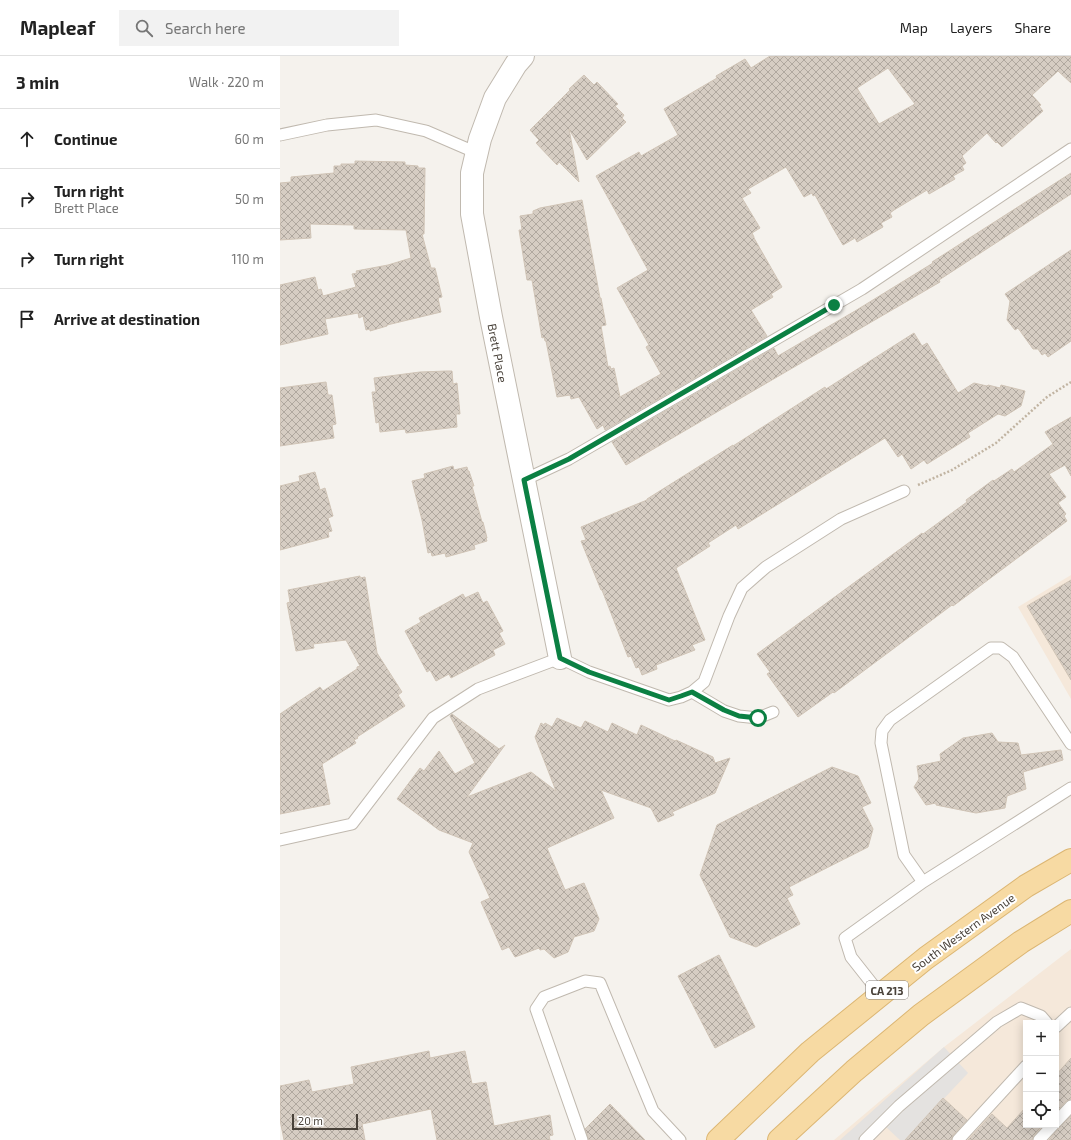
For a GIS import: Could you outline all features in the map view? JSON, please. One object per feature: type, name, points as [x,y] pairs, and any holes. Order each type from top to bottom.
[{"type":"main road","name":"South Western Avenue","points":[[718,1140],[810,1052],[926,958],[1026,886],[1071,860]]},
{"type":"main road","points":[[778,1140],[854,1071],[921,1015],[1021,942],[1071,911]]},
{"type":"street","name":"Brett Place","points":[[523,56],[516,64],[495,98],[480,139],[472,173],[472,214],[491,317],[560,658]]},
{"type":"lane","points":[[280,135],[327,125],[376,120],[426,130],[477,153]]},
{"type":"lane","points":[[524,480],[569,459],[862,289],[1071,149]]},
{"type":"lane","points":[[280,840],[352,824],[433,718],[478,689],[560,658],[589,672],[669,700],[692,692],[704,682],[729,616],[742,588],[766,567],[841,520],[904,491]]},
{"type":"lane","points":[[923,882],[904,855],[881,743],[882,731],[890,720],[991,648],[1002,648],[1013,657],[1071,744]]},
{"type":"lane","points":[[692,692],[724,710],[739,716],[758,718],[773,712]]},
{"type":"lane","points":[[881,995],[851,957],[845,938],[923,882],[1071,788]]},
{"type":"lane","points":[[582,1140],[536,1009],[544,998],[585,981],[600,983],[653,1111],[680,1140]]},
{"type":"lane","points":[[865,1140],[899,1106],[997,1022],[1021,1008],[1041,1016],[1044,1020]]},
{"type":"lane","points":[[1059,1024],[1071,1013]]},
{"type":"lane","points":[[958,1140],[1023,1069]]},
{"type":"lane","points":[[1059,1119],[1071,1106]]},
{"type":"lane","points":[[1039,1140],[1050,1128]]},
{"type":"path","points":[[904,491],[952,470],[996,443],[1047,397],[1071,382]]},
{"type":"shaded area","points":[[1071,575],[1071,699],[1018,607]]},
{"type":"shaded area","points":[[1071,949],[1071,1140],[834,1140],[944,1047]]},
{"type":"shaded area","points":[[944,1047],[968,1073],[905,1140],[900,1140],[886,1127],[874,1140],[840,1140]]},
{"type":"building","points":[[770,56],[1071,56],[1071,83],[1058,71],[1032,95],[1041,105],[1039,106],[1043,111],[1002,147],[987,133],[962,156],[966,163],[962,166],[964,170],[953,176],[955,179],[929,194],[927,190],[894,210],[890,213],[892,217],[881,223],[883,227],[857,242],[855,238],[843,245],[815,195],[813,196],[812,193],[804,197],[786,167],[748,189],[751,193],[742,198],[760,228],[752,233],[782,287],[771,294],[773,297],[751,310],[767,336],[605,430],[603,425],[597,429],[579,397],[571,399],[570,395],[557,397],[546,341],[544,337],[542,338],[532,280],[527,280],[519,230],[522,230],[520,216],[533,214],[533,211],[540,208],[582,200],[606,325],[601,326],[608,367],[610,366],[611,369],[614,368],[620,397],[661,374],[646,347],[649,345],[617,288],[648,270],[596,176],[639,152],[641,156],[678,135],[664,109],[717,78],[716,76],[745,59],[751,68]],"holes":[[[888,68],[915,104],[879,124],[857,88]]]},
{"type":"building","points":[[584,75],[594,85],[597,82],[618,104],[615,106],[624,115],[622,118],[626,122],[587,160],[569,129],[579,182],[559,162],[557,165],[536,143],[539,140],[530,130]]},
{"type":"building","points":[[355,161],[405,162],[405,165],[425,168],[424,234],[422,234],[431,268],[435,268],[442,297],[438,298],[441,312],[387,325],[370,331],[370,329],[366,330],[363,316],[359,318],[358,313],[325,319],[328,334],[280,345],[280,285],[315,277],[318,290],[321,289],[323,296],[356,287],[352,274],[357,273],[356,271],[388,265],[411,258],[406,230],[354,229],[354,225],[310,224],[311,238],[280,240],[280,183],[291,182],[291,177],[334,173],[334,166],[341,166],[341,164],[355,164]]},
{"type":"building","points":[[1071,173],[1071,194],[939,280],[940,282],[626,465],[612,442],[774,348],[778,356],[855,311],[933,263],[932,262]]},
{"type":"building","points":[[1071,250],[1071,341],[1048,357],[1045,353],[1042,355],[1038,349],[1033,349],[1018,328],[1015,330],[1007,320],[1010,301],[1005,294]]},
{"type":"building","points":[[914,333],[922,346],[927,343],[958,393],[974,383],[1000,388],[1001,385],[1025,391],[1021,406],[1005,416],[998,414],[968,433],[970,437],[927,464],[924,460],[911,469],[902,454],[898,457],[885,438],[738,529],[736,525],[708,543],[710,546],[676,568],[705,640],[692,645],[695,650],[656,665],[657,669],[642,675],[639,667],[636,668],[631,656],[628,657],[581,541],[586,540],[581,527],[647,500],[825,387],[826,389]]},
{"type":"building","points":[[452,371],[453,384],[457,383],[460,414],[456,414],[457,427],[406,433],[405,429],[380,432],[379,422],[376,423],[372,392],[376,392],[374,378],[420,372]]},
{"type":"building","points":[[326,382],[328,395],[332,395],[336,424],[332,425],[334,438],[280,446],[280,388]]},
{"type":"building","points":[[1071,417],[1071,476],[1065,465],[1049,474],[1066,497],[1058,503],[1066,514],[1064,516],[1067,521],[834,693],[833,692],[798,717],[767,674],[770,672],[757,654],[922,533],[923,534],[967,502],[966,500],[993,480],[994,481],[1012,469],[1014,472],[1053,444],[1045,432]]},
{"type":"building","points":[[453,466],[454,470],[467,467],[469,471],[487,541],[474,545],[475,549],[446,557],[445,553],[432,556],[431,552],[428,553],[422,520],[412,481],[425,478],[424,474]]},
{"type":"building","points":[[315,472],[320,490],[325,488],[333,516],[328,518],[332,531],[328,532],[329,537],[280,550],[280,486],[300,481],[299,476]]},
{"type":"building","points":[[360,576],[360,578],[365,577],[377,653],[402,692],[398,695],[405,706],[357,737],[358,738],[354,740],[356,743],[322,764],[330,804],[280,814],[280,714],[320,687],[323,691],[360,666],[346,640],[313,644],[314,648],[296,651],[287,603],[290,602],[288,590]]},
{"type":"building","points":[[1071,580],[1071,680],[1027,606]]},
{"type":"building","points":[[478,592],[483,603],[487,601],[503,631],[499,633],[505,644],[493,650],[495,655],[451,678],[449,674],[436,681],[430,670],[427,672],[405,631],[421,622],[419,618],[463,594],[465,598]]},
{"type":"building","points":[[452,714],[499,749],[505,745],[467,797],[531,772],[556,791],[535,737],[541,723],[544,725],[545,723],[552,727],[557,718],[581,728],[585,721],[608,732],[612,723],[637,735],[641,725],[713,757],[715,763],[730,758],[715,793],[672,812],[674,815],[658,822],[651,808],[601,790],[614,818],[547,848],[565,890],[584,883],[599,919],[594,931],[574,937],[568,952],[554,958],[544,949],[540,950],[539,948],[515,957],[509,947],[502,950],[481,902],[490,898],[469,852],[473,843],[439,830],[397,799],[420,768],[424,771],[439,751],[455,774],[475,763],[450,716]]},
{"type":"building","points":[[992,733],[998,742],[1018,743],[1021,755],[1061,750],[1063,760],[1023,772],[1026,789],[1007,796],[1005,808],[976,813],[936,805],[936,803],[926,805],[914,787],[919,779],[917,766],[941,761],[940,754],[963,738]]},
{"type":"building","points":[[832,767],[858,776],[871,803],[862,807],[873,829],[868,847],[789,887],[793,895],[787,898],[800,924],[756,947],[730,937],[700,875],[717,825]]},
{"type":"building","points":[[719,955],[755,1027],[715,1048],[678,976]]},
{"type":"building","points":[[429,1051],[430,1058],[465,1051],[472,1084],[486,1082],[494,1126],[550,1115],[553,1135],[549,1136],[550,1140],[437,1140],[431,1109],[362,1124],[365,1140],[284,1140],[280,1120],[280,1086],[309,1080],[312,1092],[354,1084],[351,1067]]},
{"type":"building","points":[[1071,1058],[1071,1099],[1066,1101],[1059,1109],[1059,1092],[1059,1072]]},
{"type":"building","points":[[943,1098],[967,1120],[953,1135],[951,1140],[905,1140]]},
{"type":"building","points":[[610,1104],[645,1140],[589,1140],[585,1129]]},
{"type":"building","points":[[1023,1110],[1023,1128],[1040,1128],[1032,1140],[968,1140],[992,1114],[1007,1128]]},
{"type":"building","points":[[1071,1116],[1071,1140],[1049,1140]]},
{"type":"route","points":[[758,718],[739,716],[710,703],[692,692],[669,700],[589,672],[560,658],[524,480],[569,459],[834,305]]}]
